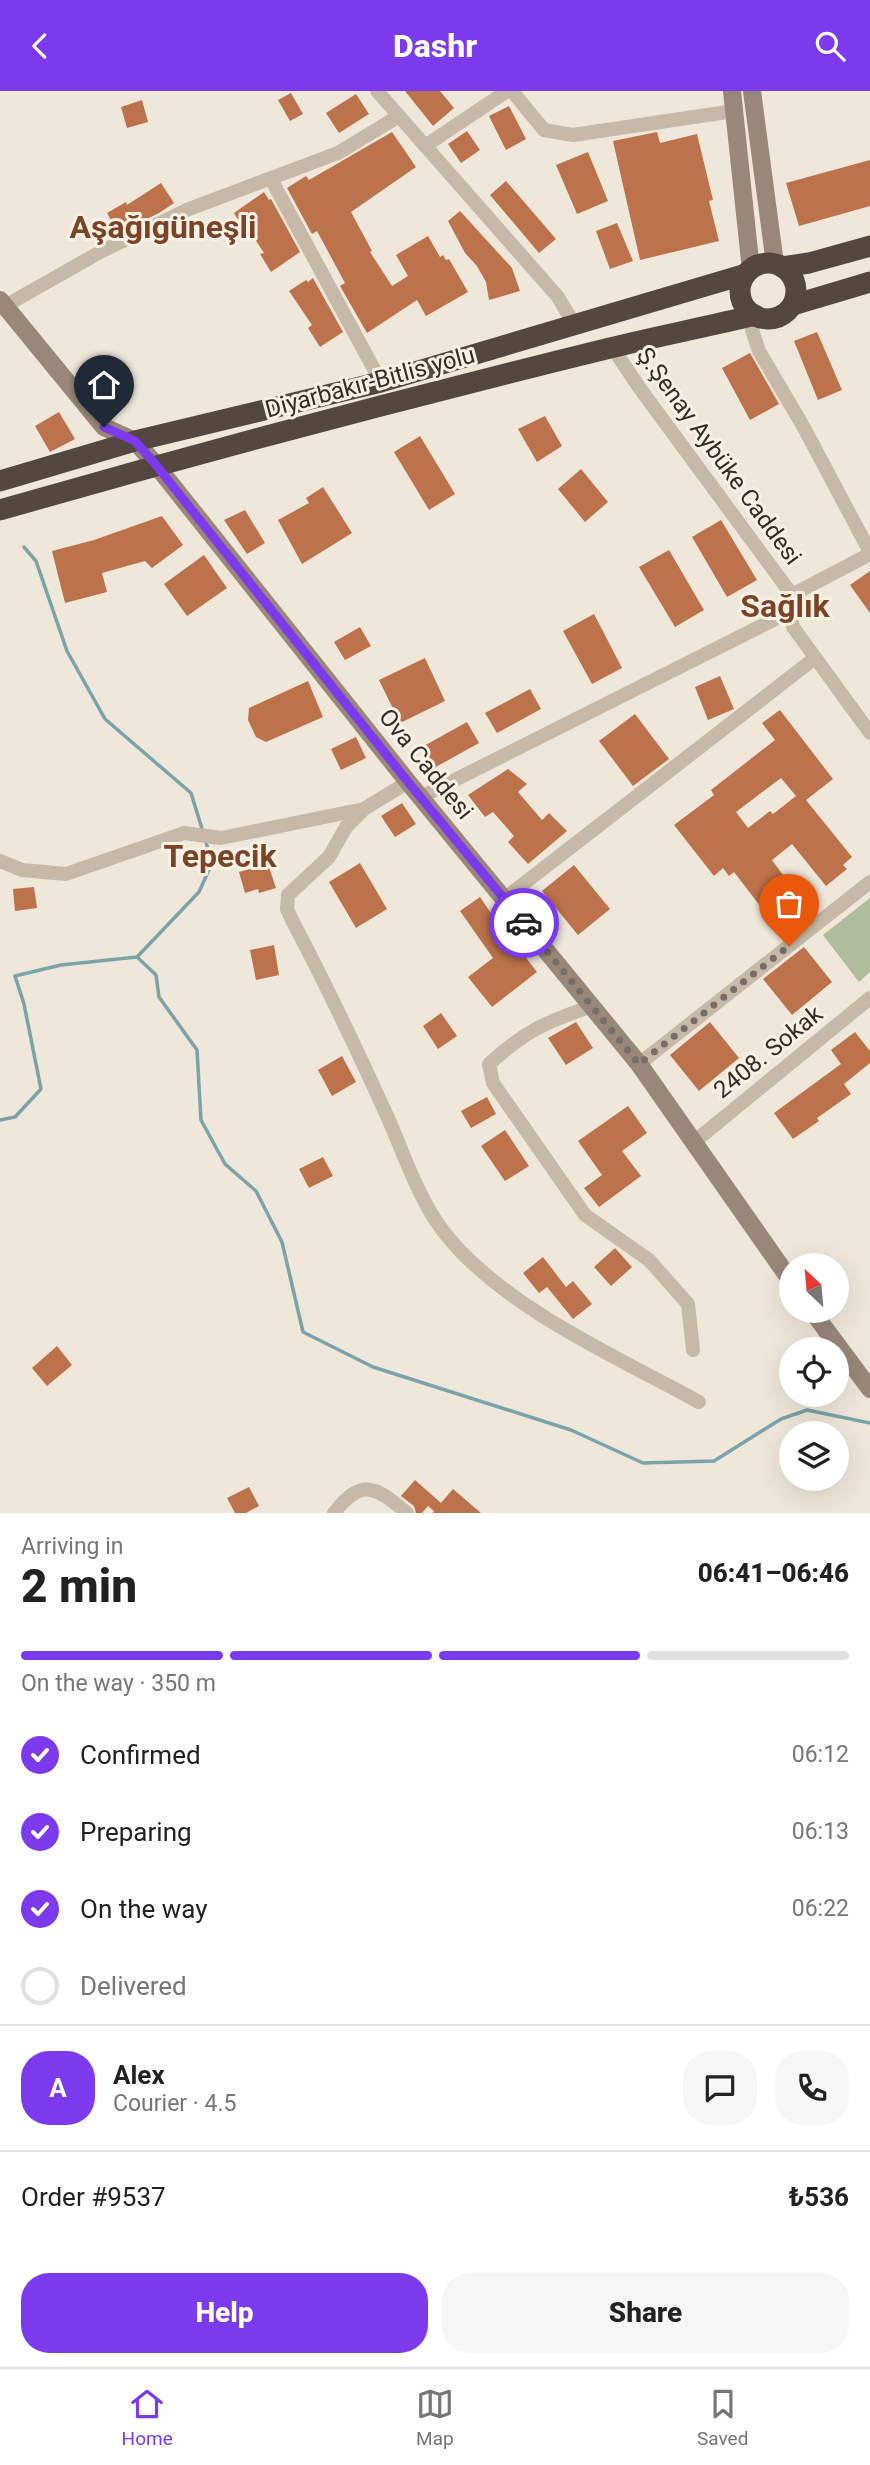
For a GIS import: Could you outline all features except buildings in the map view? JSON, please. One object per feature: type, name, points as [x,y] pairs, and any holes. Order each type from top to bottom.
[{"type":"highway","points":[[870,247],[809,263],[779,266],[763,264],[749,272],[740,288],[744,306],[755,315],[769,319],[786,313],[793,305],[870,282]]},
{"type":"highway","points":[[779,266],[793,278],[796,286],[793,305]]},
{"type":"highway","name":"Diyarbakır-Bitlis yolu","points":[[0,481],[135,441],[381,382],[749,272]]},
{"type":"highway","name":"Diyarbakır-Bitlis yolu","points":[[0,510],[156,465],[612,347],[755,315]]},
{"type":"street","points":[[377,91],[558,296],[575,326]]},
{"type":"street","points":[[425,146],[510,91],[544,130],[573,135],[734,111]]},
{"type":"street","points":[[732,91],[749,272]]},
{"type":"street","points":[[752,91],[779,266]]},
{"type":"street","points":[[3,303],[189,209],[338,153],[399,116]]},
{"type":"street","points":[[271,179],[381,382]]},
{"type":"street","name":"Ova Caddesi","points":[[3,303],[104,427],[135,441],[156,465],[408,782],[639,1064],[779,1264]]},
{"type":"street","points":[[421,797],[792,603],[870,553],[803,426],[759,351],[752,330],[755,315]]},
{"type":"street","name":"Ş.Şenay Aybüke Caddesi","points":[[612,347],[792,603],[793,627],[870,733]]},
{"type":"street","points":[[504,899],[815,658]]},
{"type":"street","points":[[408,782],[364,809],[346,827],[329,857],[288,895],[288,909],[334,1000],[424,1198],[447,1236],[494,1282],[563,1328],[699,1402]]},
{"type":"street","points":[[0,861],[22,870],[66,874],[184,832],[221,838],[364,809]]},
{"type":"street","points":[[639,1064],[870,882]]},
{"type":"street","name":"2408. Sokak","points":[[694,1142],[870,999]]},
{"type":"street","points":[[592,1006],[546,1022],[515,1040],[488,1064],[493,1083],[585,1215],[649,1260],[688,1304],[693,1350]]},
{"type":"street","points":[[821,1323],[870,1389]]},
{"type":"street","points":[[334,1513],[355,1491],[364,1489],[378,1492],[407,1513]]},
{"type":"green space","points":[[870,898],[870,972],[859,982],[823,935]]},
{"type":"waterway","points":[[24,547],[36,561],[67,651],[105,719],[191,793],[203,832]]},
{"type":"waterway","points":[[0,1120],[15,1117],[41,1089],[24,1004],[15,976],[61,965],[137,957],[199,892],[212,863],[205,839]]},
{"type":"waterway","points":[[137,957],[156,975],[159,997],[197,1050],[201,1120],[225,1164],[256,1191],[282,1242],[303,1332],[373,1367],[571,1430],[643,1463],[714,1461],[781,1419],[807,1410],[870,1423]]},
{"type":"way so far","points":[[524,923],[639,1064],[789,946]]},
{"type":"district","name":"Aşağıgüneşli","points":[[163,227]]},
{"type":"district","name":"Sağlık","points":[[785,606]]},
{"type":"district","name":"Tepecik","points":[[220,856]]},
{"type":"route","points":[[104,427],[135,441],[156,465],[408,782],[524,923]]}]
